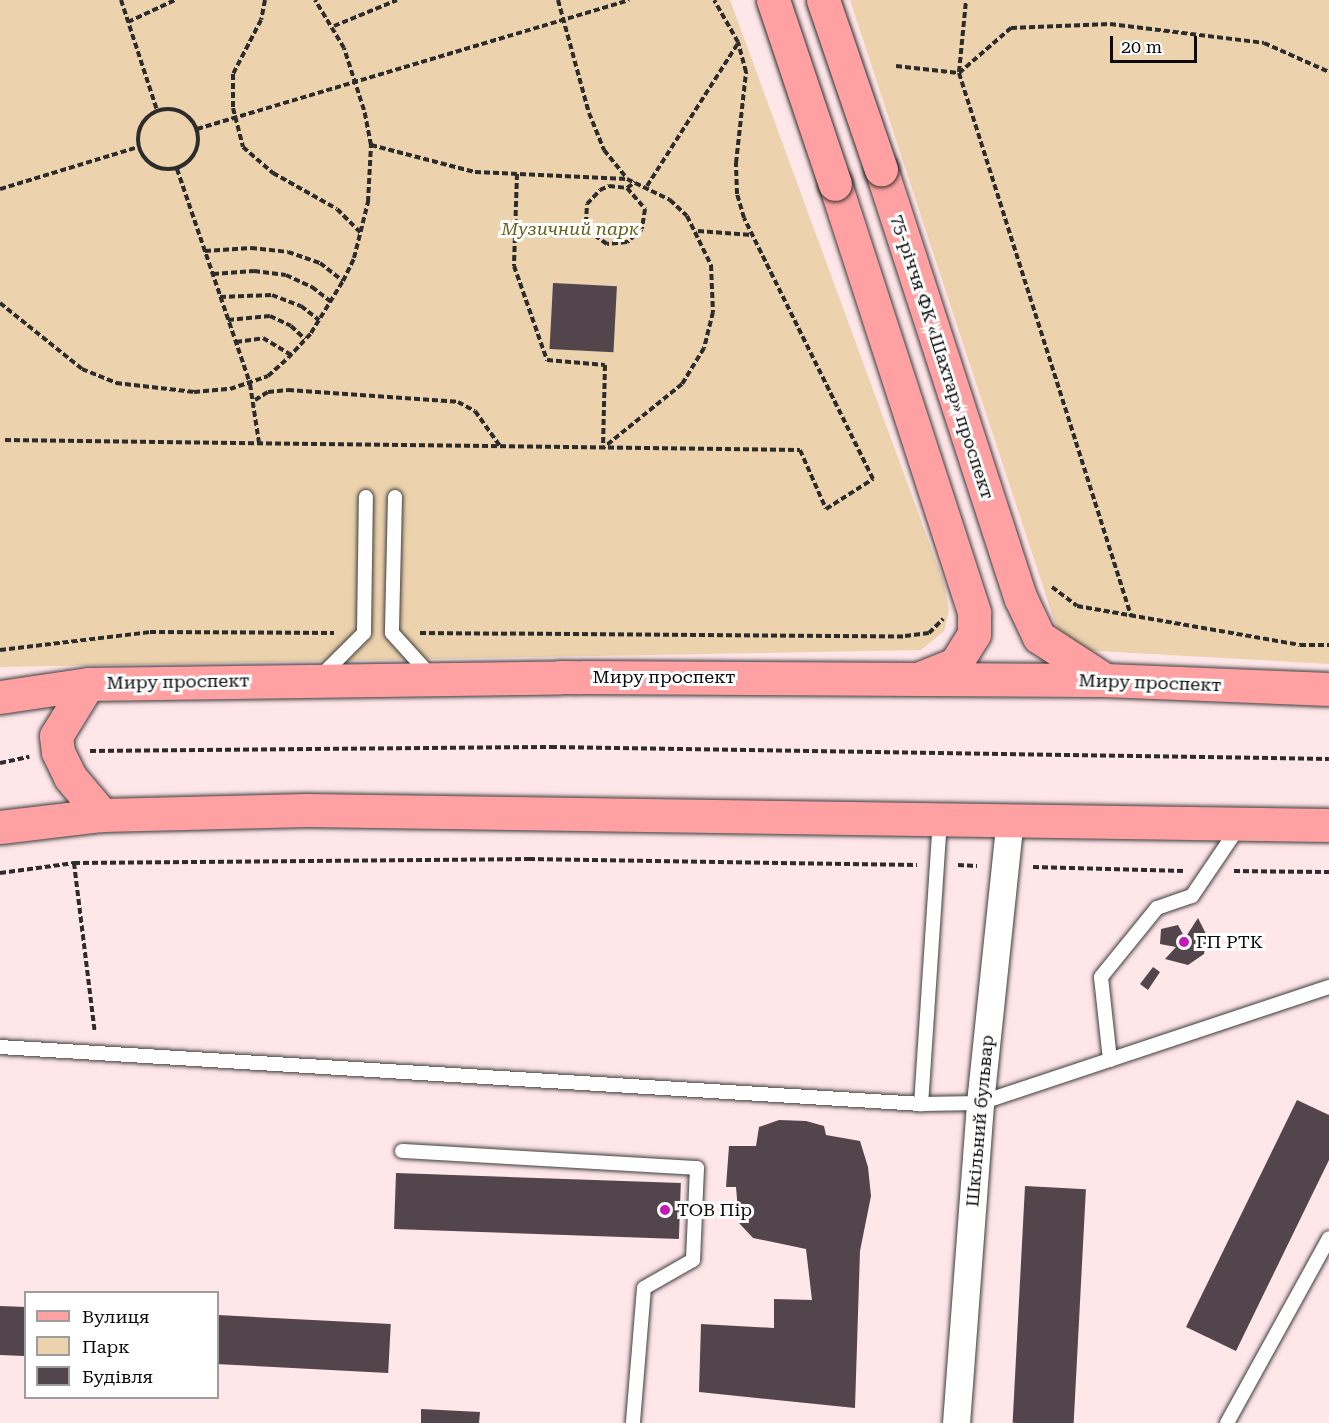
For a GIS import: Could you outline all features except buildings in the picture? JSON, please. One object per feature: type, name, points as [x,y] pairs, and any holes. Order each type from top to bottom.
[{"type":"main road","points":[[772,0],[835,184],[974,613],[974,634],[955,664],[917,679]]},
{"type":"main road","name":"75-річчя ФК «Шахтар» проспект","points":[[823,0],[881,169],[1021,599],[1039,637],[1105,680]]},
{"type":"main road","name":"Миру проспект","points":[[0,697],[88,684],[434,678],[1105,680],[1329,689]]},
{"type":"main road","points":[[88,684],[56,736],[58,752],[70,777],[102,815]]},
{"type":"main road","points":[[0,827],[102,815],[307,810],[1329,825]]},
{"type":"street","name":"Шкільний бульвар","points":[[956,1423],[980,1103],[1010,819]]},
{"type":"lane","points":[[317,680],[364,633],[366,497]]},
{"type":"lane","points":[[395,497],[392,633],[434,678]]},
{"type":"lane","points":[[921,1104],[940,819]]},
{"type":"lane","points":[[1110,1060],[1101,977],[1157,908],[1192,896],[1240,825]]},
{"type":"lane","points":[[0,1047],[921,1104],[980,1103],[1329,987]]},
{"type":"lane","points":[[402,1151],[697,1168],[693,1260],[644,1288],[633,1423]]},
{"type":"lane","points":[[1227,1423],[1329,1238]]},
{"type":"path","points":[[121,0],[157,111]]},
{"type":"path","points":[[128,22],[175,0]]},
{"type":"path","points":[[266,0],[261,20],[233,74],[236,118],[243,147],[250,156],[273,173],[319,196],[361,233]]},
{"type":"path","points":[[0,303],[82,369],[116,383],[194,392],[250,384],[268,376],[291,355],[319,320],[343,281],[361,233],[368,202],[371,145],[355,81],[334,26],[315,0]]},
{"type":"path","points":[[334,26],[397,0]]},
{"type":"path","points":[[558,0],[589,113],[604,150],[627,179]]},
{"type":"path","points":[[197,129],[628,0]]},
{"type":"path","points":[[5,440],[800,450],[826,508],[873,479],[752,236],[737,194],[736,163],[746,72],[738,42],[714,0]]},
{"type":"path","points":[[966,0],[959,73],[1131,615]]},
{"type":"path","points":[[896,66],[959,73],[1011,28],[1110,24],[1264,43],[1329,72]]},
{"type":"path","points":[[647,186],[738,42]]},
{"type":"path","points":[[157,111],[182,112],[197,129],[195,154],[177,169],[153,167],[138,147],[140,125],[157,111]]},
{"type":"path","points":[[371,145],[475,172],[627,179],[647,186],[670,200],[697,231],[711,265],[714,292],[704,348],[682,384],[603,448]]},
{"type":"path","points":[[0,189],[138,147]]},
{"type":"path","points":[[177,169],[255,400],[259,443]]},
{"type":"path","points":[[518,174],[514,266],[547,360],[605,365],[603,448]]},
{"type":"path","points":[[627,188],[645,209],[642,229],[636,237],[617,245],[598,240],[586,223],[587,204],[609,186],[627,188],[636,182]]},
{"type":"path","points":[[697,231],[752,236]]},
{"type":"path","points":[[205,251],[251,248],[288,252],[320,263],[343,281]]},
{"type":"path","points":[[213,274],[255,271],[286,275],[312,287],[331,302]]},
{"type":"path","points":[[220,297],[272,295],[301,306],[319,320]]},
{"type":"path","points":[[228,320],[270,316],[291,326],[305,339]]},
{"type":"path","points":[[236,342],[262,338],[291,355]]},
{"type":"path","points":[[255,400],[268,392],[288,390],[458,402],[475,411],[500,446]]},
{"type":"path","points":[[1048,578],[1054,590],[1077,606],[1300,645],[1329,645]]},
{"type":"path","points":[[1021,599],[1054,590]]},
{"type":"path","points":[[392,633],[905,636],[929,633],[941,620],[974,613]]},
{"type":"path","points":[[0,650],[150,632],[364,633]]},
{"type":"path","points":[[0,762],[58,752],[551,747],[1329,759]]},
{"type":"path","points":[[0,873],[74,863],[529,859],[1329,872]]},
{"type":"path","points":[[74,863],[98,1052]]},
{"type":"green space","name":"Музичний парк","points":[[0,0],[730,0],[944,583],[949,610],[944,631],[921,650],[0,667]]},
{"type":"green space","points":[[850,0],[1329,0],[1329,664],[1080,650],[1058,632]]},
{"type":"place","name":"ГП РТК","points":[[1184,942]]},
{"type":"place","name":"ТОВ Пір","points":[[665,1210]]}]
